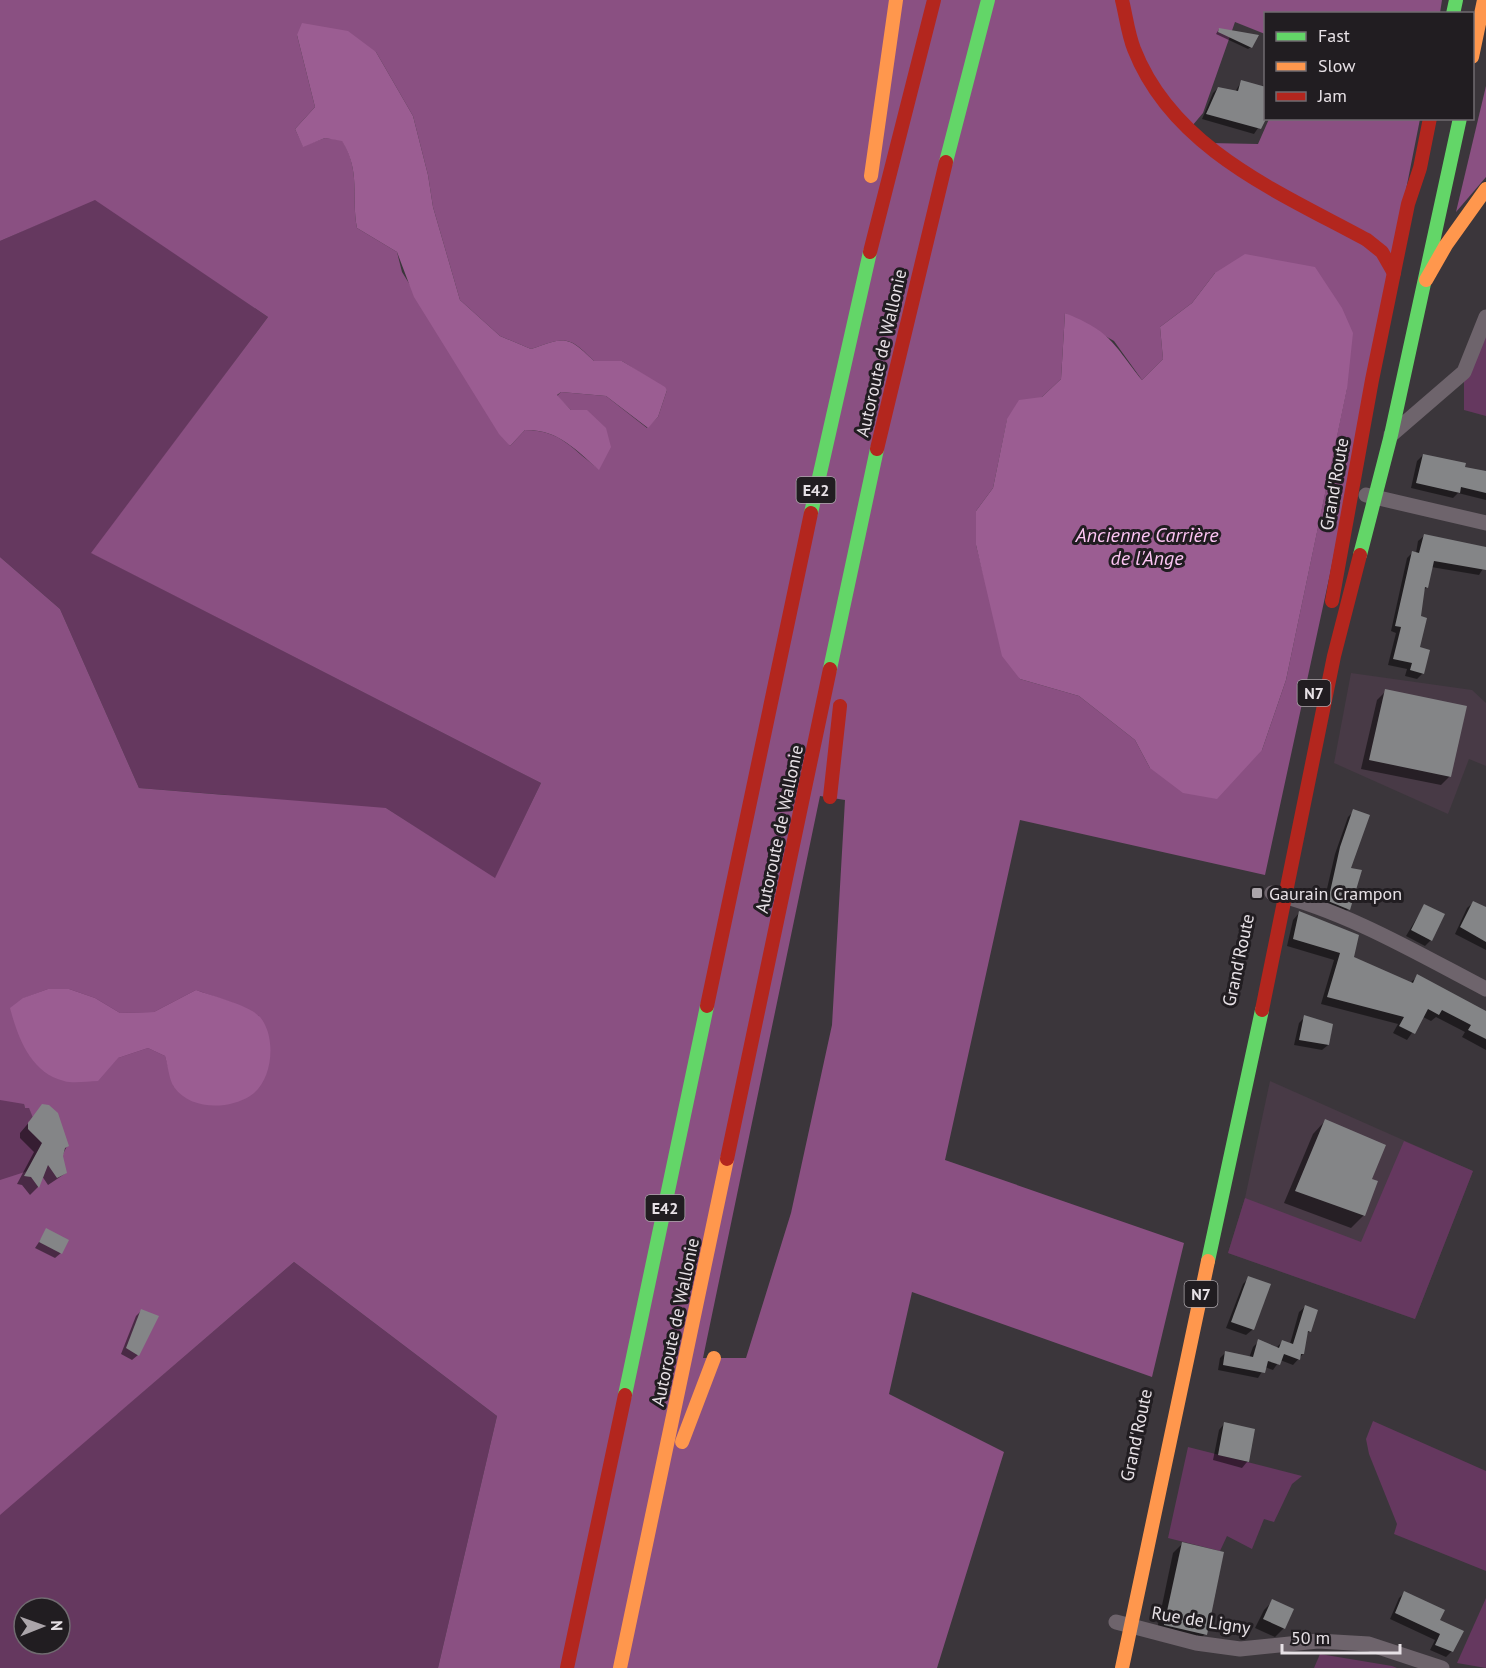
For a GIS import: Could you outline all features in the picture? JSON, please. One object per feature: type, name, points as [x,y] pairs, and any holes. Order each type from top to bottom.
[{"type":"main road","points":[[874,234],[868,195],[896,0]]},
{"type":"main road","name":"Autoroute de Wallonie","points":[[567,1668],[809,521],[874,234],[934,0]]},
{"type":"main road","name":"Autoroute de Wallonie","points":[[620,1668],[871,476],[925,242],[988,0]]},
{"type":"main road","points":[[1122,0],[1124,16],[1137,58],[1173,117],[1231,166],[1367,240],[1382,252],[1394,273]]},
{"type":"main road","points":[[1474,52],[1484,0]]},
{"type":"main road","name":"Grand'Route","points":[[1253,984],[1279,895],[1372,380],[1401,239],[1430,120]]},
{"type":"main road","name":"Grand'Route","points":[[1122,1668],[1119,1623],[1279,895],[1334,656],[1391,435],[1460,120]]},
{"type":"main road","points":[[1426,280],[1446,245],[1486,189]]},
{"type":"main road","points":[[1367,240],[1401,239],[1426,226],[1442,208]]},
{"type":"main road","points":[[844,674],[849,584]]},
{"type":"main road","points":[[830,797],[842,696]]},
{"type":"main road","points":[[641,1569],[682,1444],[714,1358]]},
{"type":"street","points":[[1391,435],[1464,372],[1486,317]]},
{"type":"street","points":[[1352,492],[1486,523]]},
{"type":"street","points":[[1279,895],[1374,931],[1486,989]]},
{"type":"street","name":"Rue de Ligny","points":[[1119,1623],[1196,1643],[1240,1649],[1318,1641],[1370,1644],[1442,1668]]},
{"type":"shaded area","points":[[0,0],[1442,0],[1440,12],[1264,12],[1264,34],[1235,22],[1203,113],[1192,126],[1209,143],[1258,144],[1269,120],[1420,120],[1330,574],[1265,875],[1020,820],[945,1160],[1184,1243],[1152,1377],[912,1292],[889,1394],[1004,1452],[937,1668],[438,1668],[497,1416],[294,1262],[0,1515],[0,1180],[28,1171],[43,1144],[39,1135],[33,1134],[28,1129],[28,1122],[33,1118],[29,1108],[25,1108],[24,1104],[0,1100],[0,557],[60,609],[139,788],[386,808],[495,878],[541,783],[91,553],[268,317],[95,200],[0,241]],"holes":[[[297,35],[376,52],[413,116],[428,175],[433,207],[460,300],[500,336],[531,349],[552,342],[566,341],[578,346],[594,361],[622,361],[667,390],[658,417],[647,428],[606,396],[561,392],[557,396],[571,410],[599,469],[566,442],[548,433],[525,430],[510,446],[402,272],[397,252],[357,228],[354,173],[352,162],[342,140],[325,138],[303,146],[295,129],[315,107]],[[1215,273],[1347,388],[1286,680],[1262,750],[1150,768],[1135,740],[1079,696],[1020,679],[988,592],[976,545],[976,511],[993,488],[1007,420],[1042,397],[1061,379],[1065,313],[1114,341],[1142,380],[1163,359],[1160,327],[1192,303]],[[820,796],[845,800],[832,1025],[791,1213],[746,1358],[703,1358]],[[48,989],[69,989],[95,998],[120,1013],[154,1012],[196,990],[233,1003],[259,1016],[174,1087],[165,1056],[148,1048],[118,1058],[24,998]]]},
{"type":"shaded area","points":[[1486,86],[1486,177],[1456,212]]},
{"type":"shaded area","points":[[95,199],[268,317],[92,553],[541,783],[495,879],[386,808],[117,1414],[294,1262],[497,1416],[438,1668],[0,1668],[0,834],[227,795],[139,788],[60,609],[0,557],[0,241]],"holes":[[[65,1103],[30,1177],[34,1161],[43,1144],[29,1107],[25,1108],[24,1104]]]},
{"type":"shaded area","points":[[1486,317],[1486,416],[1464,410],[1464,372]]},
{"type":"shaded area","points":[[1351,673],[1472,690],[1486,703],[1486,766],[1469,759],[1448,814],[1334,763]]},
{"type":"shaded area","points":[[1270,1081],[1473,1171],[1415,1319],[1228,1253],[1245,1198]]},
{"type":"shaded area","points":[[1404,1141],[1473,1171],[1415,1319],[1228,1253],[1245,1198],[1361,1242]]},
{"type":"shaded area","points":[[1373,1421],[1486,1471],[1486,1571],[1394,1534],[1397,1524],[1369,1454],[1366,1439]]},
{"type":"shaded area","points":[[1188,1447],[1302,1476],[1292,1484],[1274,1522],[1264,1519],[1252,1549],[1227,1536],[1220,1551],[1168,1538]]},
{"type":"shaded area","points":[[1486,1598],[1486,1668],[1457,1663]]},
{"type":"shaded area","points":[[1320,1654],[1392,1666],[1397,1668],[1314,1668]]},
{"type":"water","points":[[302,23],[348,31],[376,52],[413,116],[428,175],[433,207],[460,300],[500,336],[531,349],[552,342],[566,341],[578,346],[594,361],[622,361],[667,390],[658,417],[648,428],[606,396],[561,392],[557,395],[571,410],[587,410],[606,428],[611,447],[599,470],[566,442],[547,433],[525,430],[510,446],[499,434],[414,297],[397,252],[357,228],[354,173],[342,141],[325,138],[303,147],[295,129],[315,107],[297,35]]},
{"type":"water","name":"Ancienne Carrière de l'Ange","points":[[1245,254],[1315,267],[1342,308],[1353,333],[1347,389],[1286,680],[1262,750],[1217,799],[1183,793],[1150,768],[1135,740],[1079,696],[1020,679],[1002,656],[976,545],[976,511],[993,488],[1007,419],[1019,400],[1042,397],[1061,379],[1065,313],[1093,326],[1102,333],[1142,380],[1163,359],[1160,327],[1192,303],[1215,273]]},
{"type":"water","points":[[48,989],[69,989],[95,998],[120,1013],[154,1012],[196,990],[239,1005],[260,1017],[269,1036],[270,1059],[264,1081],[250,1096],[241,1101],[221,1105],[199,1104],[181,1095],[172,1084],[165,1056],[148,1048],[118,1058],[98,1081],[72,1082],[53,1077],[43,1070],[28,1053],[17,1031],[10,1008],[23,998]]},
{"type":"building","points":[[1219,28],[1259,35],[1252,48],[1218,32]]},
{"type":"building","points":[[1241,80],[1264,86],[1266,120],[1261,129],[1206,114],[1218,87],[1238,91]]},
{"type":"building","points":[[1423,454],[1466,463],[1465,467],[1486,471],[1486,493],[1461,487],[1460,493],[1416,483]]},
{"type":"building","points":[[1424,534],[1486,547],[1486,570],[1434,561],[1428,588],[1425,587],[1421,616],[1427,618],[1420,647],[1430,650],[1424,674],[1410,670],[1412,663],[1393,659],[1401,627],[1395,626],[1412,551],[1419,553]]},
{"type":"building","points":[[1385,689],[1467,706],[1451,777],[1369,760]]},
{"type":"building","points":[[1353,809],[1370,815],[1351,868],[1362,870],[1350,910],[1328,901],[1340,847]]},
{"type":"building","points":[[1473,901],[1486,907],[1486,942],[1460,927]]},
{"type":"building","points":[[1424,904],[1445,914],[1432,941],[1411,930]]},
{"type":"building","points":[[1299,911],[1359,935],[1354,957],[1413,983],[1417,974],[1486,1011],[1486,1039],[1468,1030],[1471,1025],[1442,1010],[1439,1015],[1428,1009],[1415,1034],[1399,1026],[1404,1017],[1327,997],[1340,953],[1293,939]]},
{"type":"building","points":[[1304,1015],[1333,1024],[1329,1045],[1299,1040]]},
{"type":"building","points":[[42,1104],[49,1105],[58,1113],[69,1146],[65,1148],[63,1156],[67,1173],[57,1178],[48,1165],[39,1188],[31,1177],[24,1176],[42,1143],[28,1129],[28,1123]]},
{"type":"building","points":[[1325,1119],[1386,1145],[1372,1179],[1378,1181],[1365,1216],[1295,1191]]},
{"type":"building","points":[[46,1228],[69,1240],[62,1254],[39,1242]]},
{"type":"building","points":[[1248,1276],[1271,1284],[1254,1330],[1231,1322]]},
{"type":"building","points":[[1305,1305],[1318,1310],[1311,1332],[1308,1331],[1304,1354],[1301,1354],[1300,1360],[1284,1354],[1280,1365],[1268,1361],[1265,1373],[1223,1365],[1225,1351],[1253,1357],[1258,1339],[1279,1348],[1282,1340],[1293,1344]]},
{"type":"building","points":[[141,1309],[159,1316],[139,1356],[126,1348]]},
{"type":"building","points":[[1224,1422],[1255,1429],[1249,1462],[1218,1455]]},
{"type":"building","points":[[1182,1542],[1224,1552],[1207,1635],[1164,1625]]},
{"type":"building","points":[[1404,1591],[1445,1610],[1440,1620],[1464,1631],[1453,1652],[1435,1645],[1440,1634],[1395,1613]]},
{"type":"building","points":[[1272,1599],[1294,1609],[1285,1629],[1263,1619]]},
{"type":"traffic: fast","points":[[946,162],[988,0]]},
{"type":"traffic: fast","points":[[1453,12],[1456,0]]},
{"type":"traffic: fast","points":[[1360,555],[1391,435],[1460,120]]},
{"type":"traffic: fast","points":[[811,513],[870,252]]},
{"type":"traffic: fast","points":[[830,669],[877,449]]},
{"type":"traffic: fast","points":[[625,1395],[707,1006]]},
{"type":"traffic: fast","points":[[1208,1261],[1262,1010]]},
{"type":"traffic: slow","points":[[871,176],[896,0]]},
{"type":"traffic: slow","points":[[1474,48],[1484,0]]},
{"type":"traffic: slow","points":[[1426,280],[1446,245],[1486,189]]},
{"type":"traffic: slow","points":[[620,1668],[727,1159]]},
{"type":"traffic: slow","points":[[1122,1668],[1208,1261]]},
{"type":"traffic: slow","points":[[682,1442],[714,1358]]},
{"type":"traffic: jam","points":[[870,252],[934,0]]},
{"type":"traffic: jam","points":[[1122,0],[1134,49],[1152,84],[1174,114],[1202,141],[1232,164],[1265,185],[1367,240],[1382,252],[1394,273]]},
{"type":"traffic: jam","points":[[1332,601],[1372,380],[1408,204],[1420,168],[1430,120]]},
{"type":"traffic: jam","points":[[877,449],[946,162]]},
{"type":"traffic: jam","points":[[707,1006],[811,513]]},
{"type":"traffic: jam","points":[[1262,1010],[1334,656],[1360,555]]},
{"type":"traffic: jam","points":[[727,1159],[830,669]]},
{"type":"traffic: jam","points":[[830,797],[840,706]]},
{"type":"traffic: jam","points":[[567,1668],[625,1395]]},
{"type":"place","name":"Gaurain Crampon","points":[[1257,893]]}]
